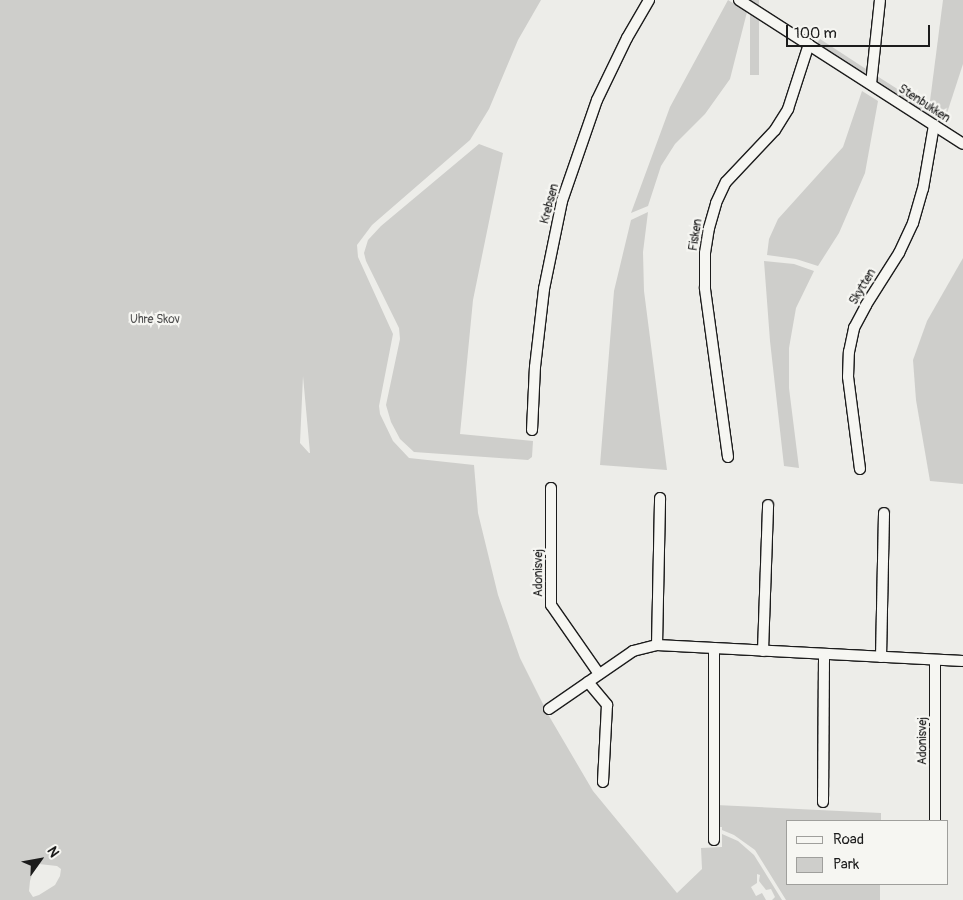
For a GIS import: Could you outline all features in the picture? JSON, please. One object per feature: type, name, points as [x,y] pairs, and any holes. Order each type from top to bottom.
[{"type":"street","name":"Krebsen","points":[[532,430],[535,368],[544,289],[562,201],[597,100],[627,38],[649,0]]},
{"type":"street","name":"Stenbukken","points":[[739,0],[963,144]]},
{"type":"street","points":[[871,84],[880,0]]},
{"type":"street","name":"Fisken","points":[[728,457],[706,288],[705,253],[708,228],[716,203],[726,182],[775,130],[788,109],[809,44]]},
{"type":"street","name":"Skytten","points":[[860,469],[848,377],[854,328],[866,305],[899,253],[913,222],[923,189],[934,125]]},
{"type":"street","name":"Adonisvej","points":[[551,488],[551,605],[599,674]]},
{"type":"street","points":[[657,645],[660,498]]},
{"type":"street","points":[[764,651],[768,505]]},
{"type":"street","points":[[881,657],[884,513]]},
{"type":"street","points":[[549,709],[633,651],[657,645],[963,661]]},
{"type":"street","points":[[714,648],[714,840]]},
{"type":"street","points":[[823,802],[824,654]]},
{"type":"street","name":"Adonisvej","points":[[935,660],[935,820]]},
{"type":"street","points":[[588,682],[607,705],[603,782]]},
{"type":"green space","name":"Uhre Skov","points":[[0,0],[541,0],[518,40],[489,109],[470,140],[372,225],[357,245],[358,257],[393,334],[379,406],[380,414],[393,441],[409,458],[474,465],[478,513],[498,595],[520,658],[549,716],[593,791],[677,893],[702,869],[701,848],[722,847],[722,834],[738,841],[754,855],[782,900],[772,900],[775,897],[771,889],[766,890],[759,881],[760,875],[757,874],[757,883],[751,887],[756,896],[762,893],[766,900],[0,900]],"holes":[[[303,376],[310,453],[300,443]],[[39,864],[57,866],[61,869],[60,876],[55,885],[33,897],[29,891],[30,881],[34,868]]]},
{"type":"green space","points":[[728,0],[747,12],[730,79],[705,114],[675,144],[661,166],[648,206],[631,213],[670,107]]},
{"type":"green space","points":[[750,0],[759,0],[759,75],[750,75]]},
{"type":"green space","points":[[943,0],[963,0],[963,64],[947,113],[930,101]]},
{"type":"green space","points":[[820,39],[869,71],[869,74],[866,75],[817,43]]},
{"type":"green space","points":[[877,76],[943,118],[940,123],[877,82]]},
{"type":"green space","points":[[862,91],[878,101],[865,173],[839,233],[818,266],[796,259],[767,255],[769,239],[778,219],[843,147]]},
{"type":"green space","points":[[479,144],[503,153],[473,300],[460,434],[533,441],[532,457],[528,460],[414,452],[400,439],[391,422],[386,405],[400,339],[399,328],[366,261],[364,253],[368,240],[381,226]]},
{"type":"green space","points":[[648,212],[643,252],[644,291],[667,470],[600,465],[614,291],[631,220]]},
{"type":"green space","points":[[963,258],[963,484],[930,481],[916,400],[913,360],[927,321]]},
{"type":"green space","points":[[764,261],[794,264],[814,271],[796,308],[789,348],[789,388],[799,468],[784,466],[770,341]]},
{"type":"green space","points":[[716,805],[881,813],[881,820],[786,820],[786,885],[880,885],[880,900],[786,900],[755,850],[734,835],[722,830],[722,827],[716,827]]}]
